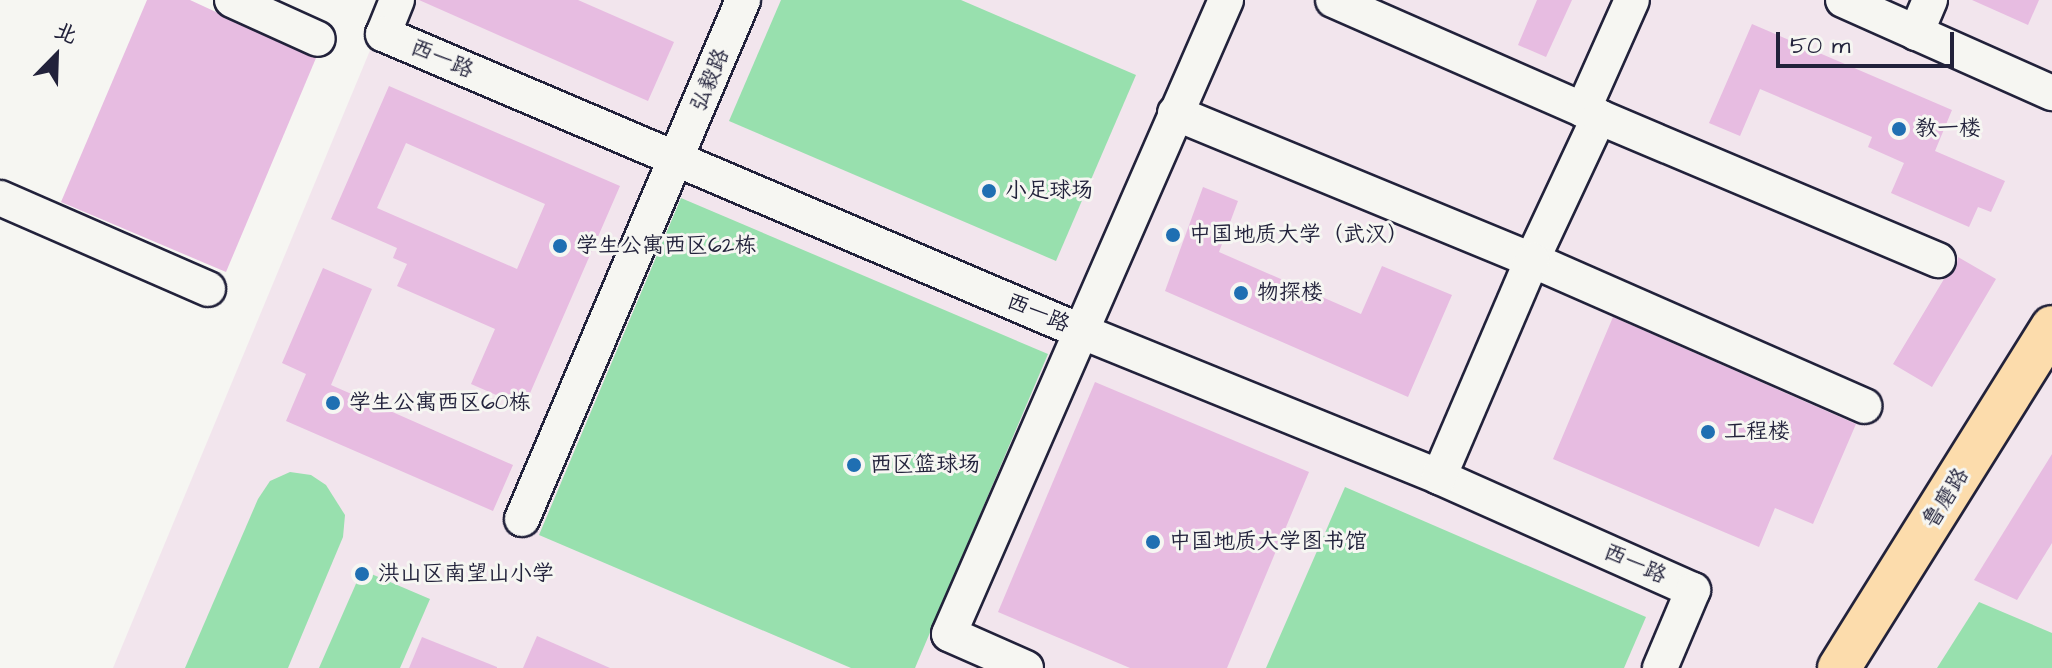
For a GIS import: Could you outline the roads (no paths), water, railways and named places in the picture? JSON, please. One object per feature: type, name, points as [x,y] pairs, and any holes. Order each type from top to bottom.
[{"type":"main road","name":"鲁磨路","points":[[1839,668],[2052,327]]},
{"type":"main road","name":"鲁磨路","points":[[1863,668],[2052,363]]},
{"type":"street","points":[[232,0],[318,39]]},
{"type":"street","name":"西一路","points":[[397,0],[383,34],[1080,331],[1439,477],[1693,590],[1660,668]]},
{"type":"street","name":"弘毅路","points":[[522,519],[743,0]]},
{"type":"street","points":[[1026,668],[949,634],[1226,0]]},
{"type":"street","points":[[1333,0],[1938,260]]},
{"type":"street","points":[[1439,477],[1532,260],[1632,0]]},
{"type":"street","points":[[1843,0],[2052,93]]},
{"type":"street","points":[[1916,33],[1930,0]]},
{"type":"street","points":[[1175,113],[1532,260],[1864,406]]},
{"type":"street","points":[[0,198],[208,289]]},
{"type":"place","name":"教一楼","points":[[1899,129]]},
{"type":"place","name":"小足球场","points":[[989,191]]},
{"type":"place","name":"中国地质大学（武汉）","points":[[1173,235]]},
{"type":"place","name":"学生公寓西区62栋","points":[[560,246]]},
{"type":"place","name":"物探楼","points":[[1241,293]]},
{"type":"place","name":"学生公寓西区60栋","points":[[333,403]]},
{"type":"place","name":"工程楼","points":[[1708,432]]},
{"type":"place","name":"西区篮球场","points":[[854,465]]},
{"type":"place","name":"中国地质大学图书馆","points":[[1153,542]]},
{"type":"place","name":"洪山区南望山小学","points":[[362,574]]}]
